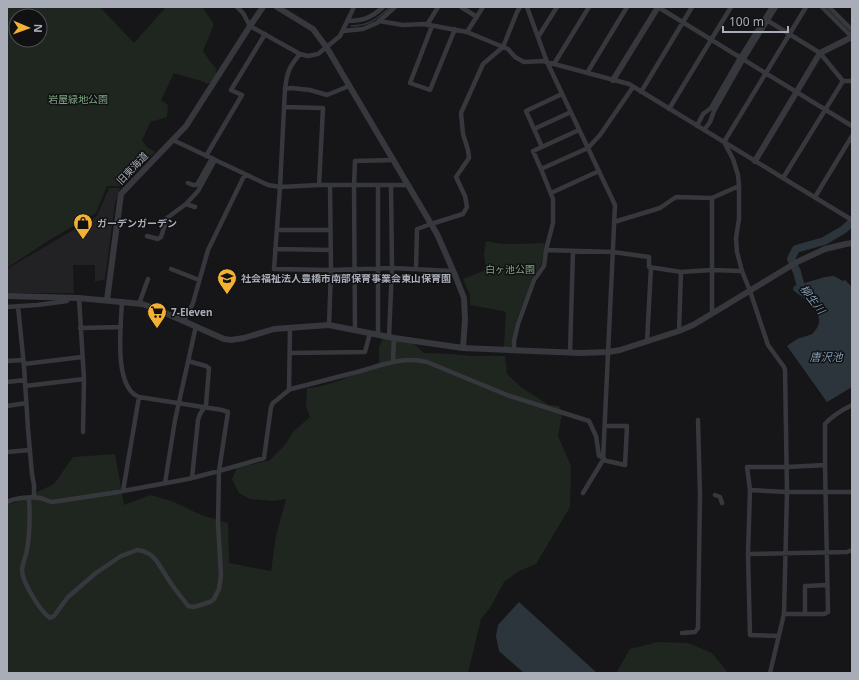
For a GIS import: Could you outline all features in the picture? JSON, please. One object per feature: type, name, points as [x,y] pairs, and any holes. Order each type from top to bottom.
[{"type":"street","points":[[237,7],[243,13],[250,26],[300,54],[308,56],[318,54],[340,36],[354,7]]},
{"type":"street","name":"旧東海道","points":[[107,300],[121,194],[186,126],[263,7]]},
{"type":"street","points":[[277,7],[313,29],[327,48],[437,234],[454,270],[464,298],[465,320],[463,348]]},
{"type":"street","points":[[347,21],[359,21],[375,14],[383,7]]},
{"type":"street","points":[[343,31],[363,29],[379,22],[395,7]]},
{"type":"street","points":[[438,7],[429,25],[410,83],[430,90],[455,29]]},
{"type":"street","points":[[461,7],[477,17]]},
{"type":"street","points":[[467,32],[483,7]]},
{"type":"street","points":[[416,269],[417,229],[463,214],[467,207],[465,196],[456,177],[469,158],[463,134],[461,113],[483,64],[503,47],[520,7]]},
{"type":"street","points":[[527,7],[547,62],[615,205],[604,459],[583,493]]},
{"type":"street","points":[[538,37],[557,7]]},
{"type":"street","points":[[554,64],[589,7]]},
{"type":"street","points":[[587,73],[627,7]]},
{"type":"street","points":[[613,80],[658,7],[852,126]]},
{"type":"street","points":[[641,92],[692,7]]},
{"type":"street","points":[[669,109],[731,7]]},
{"type":"street","points":[[766,20],[772,7]]},
{"type":"street","points":[[697,126],[703,114],[710,108],[766,20],[776,7]]},
{"type":"street","points":[[724,142],[806,7]]},
{"type":"street","points":[[755,161],[820,52],[852,37],[822,7]]},
{"type":"street","points":[[829,7],[852,30]]},
{"type":"street","points":[[766,20],[820,52],[843,81]]},
{"type":"street","points":[[379,22],[403,25],[429,25],[455,29],[467,32],[508,49],[515,57],[524,62],[543,61],[629,84],[851,218]]},
{"type":"street","points":[[206,156],[242,96],[231,90],[265,34]]},
{"type":"street","points":[[300,54],[293,62],[287,73],[285,89],[274,269],[331,270],[392,268],[454,270]]},
{"type":"street","points":[[704,130],[710,122],[714,110],[741,59]]},
{"type":"street","points":[[843,81],[852,81]]},
{"type":"street","points":[[783,178],[843,81]]},
{"type":"street","points":[[285,89],[291,88],[310,90],[327,95],[349,86]]},
{"type":"street","points":[[541,169],[588,148],[600,135],[633,87]]},
{"type":"street","points":[[542,147],[526,111],[562,94]]},
{"type":"street","points":[[284,107],[323,108],[319,185]]},
{"type":"street","points":[[534,129],[571,112]]},
{"type":"street","points":[[514,350],[514,341],[518,324],[534,280],[544,266],[546,250],[553,223],[553,199],[533,151],[579,130]]},
{"type":"street","points":[[815,197],[852,136]]},
{"type":"street","points":[[173,140],[268,185],[280,187],[319,185],[408,185]]},
{"type":"street","points":[[724,142],[733,159],[738,174],[739,218],[736,238],[737,252],[742,272],[768,345],[785,370],[787,492],[784,614],[770,673]]},
{"type":"street","points":[[188,182],[196,185],[213,159]]},
{"type":"street","points":[[147,236],[158,239],[161,237],[167,218],[186,204],[198,191],[213,159]]},
{"type":"street","points":[[355,330],[355,161],[393,160]]},
{"type":"street","points":[[551,193],[599,171]]},
{"type":"street","points":[[184,321],[193,302],[208,250],[245,174]]},
{"type":"street","points":[[329,325],[331,270],[330,185]]},
{"type":"street","points":[[378,185],[378,334]]},
{"type":"street","points":[[391,185],[393,361]]},
{"type":"street","points":[[614,222],[660,208],[676,197],[712,198],[739,186]]},
{"type":"street","points":[[712,198],[712,313]]},
{"type":"street","points":[[186,204],[195,207]]},
{"type":"street","points":[[277,230],[330,230]]},
{"type":"street","points":[[7,296],[69,297],[139,304],[154,308],[224,339],[231,340],[244,338],[274,329],[329,325],[463,348],[570,353],[608,352],[647,342],[693,325],[797,262],[825,249],[852,244]]},
{"type":"street","points":[[275,250],[330,250]]},
{"type":"street","points":[[546,250],[613,252],[649,257],[649,267],[651,267],[647,342]]},
{"type":"street","points":[[570,353],[573,251]]},
{"type":"street","points":[[651,267],[681,272],[712,270],[742,272]]},
{"type":"street","points":[[171,268],[199,280]]},
{"type":"street","points":[[679,331],[681,272]]},
{"type":"street","points":[[139,304],[148,279]]},
{"type":"street","points":[[7,307],[67,301],[69,297]]},
{"type":"street","points":[[79,298],[84,379],[83,432]]},
{"type":"street","points":[[18,306],[34,485],[30,507],[27,551],[23,562],[22,572],[25,582],[33,597],[46,615],[50,618],[54,616],[68,597],[96,574],[121,556],[137,550],[143,551],[156,560],[185,603],[188,606],[194,607],[210,602],[219,589],[221,575],[218,523],[219,471],[228,412],[139,397],[128,388],[123,376],[121,362],[122,302]]},
{"type":"street","points":[[165,483],[179,403],[196,326]]},
{"type":"street","points":[[80,328],[121,327]]},
{"type":"street","points":[[289,390],[290,328]]},
{"type":"street","points":[[290,353],[365,352],[370,332]]},
{"type":"street","points":[[7,361],[23,362],[82,357]]},
{"type":"street","points":[[7,502],[18,498],[40,498],[52,502],[123,491],[192,478],[264,458],[271,407],[273,403],[289,390],[393,361],[404,360],[427,362],[507,395],[589,421],[596,436],[599,456],[625,465],[627,426],[605,426]]},
{"type":"street","points":[[188,361],[209,368],[206,405],[198,420],[192,478]]},
{"type":"street","points":[[7,382],[25,383],[84,379]]},
{"type":"street","points":[[123,491],[139,397]]},
{"type":"street","points":[[7,406],[26,403]]},
{"type":"street","points":[[784,614],[824,614],[828,612],[825,424],[842,410],[852,405]]},
{"type":"street","points":[[682,634],[695,632],[698,628],[700,495],[698,420]]},
{"type":"street","points":[[7,452],[30,450]]},
{"type":"street","points":[[779,636],[750,634],[748,554],[750,490],[747,467],[825,465]]},
{"type":"street","points":[[750,490],[787,492],[852,492]]},
{"type":"street","points":[[715,495],[720,497],[722,503]]},
{"type":"street","points":[[748,554],[848,552],[852,550]]},
{"type":"street","points":[[805,614],[805,586],[827,586]]},
{"type":"shaded area","name":"ガーデンガーデン","points":[[109,188],[120,188],[115,203],[105,279],[95,282],[95,265],[73,265],[74,293],[7,293],[7,269],[97,216]]},
{"type":"green space","name":"岩屋緑地公園","points":[[7,7],[100,7],[134,43],[166,7],[202,7],[214,24],[203,51],[217,69],[215,71],[217,73],[210,83],[207,84],[174,73],[161,100],[168,105],[167,117],[151,121],[142,140],[147,147],[155,152],[119,186],[107,186],[96,213],[51,239],[7,268]]},
{"type":"green space","name":"白ヶ池公園","points":[[486,241],[508,244],[545,243],[541,265],[532,279],[517,319],[511,348],[504,347],[506,313],[503,311],[470,305],[470,295],[463,279],[486,270],[484,254]]},
{"type":"green space","points":[[383,338],[412,342],[424,353],[472,356],[505,356],[507,374],[522,388],[549,405],[559,406],[562,413],[558,436],[571,466],[570,507],[536,564],[519,571],[504,582],[490,608],[481,619],[468,673],[7,673],[7,504],[14,503],[54,484],[73,457],[115,454],[124,505],[151,495],[174,502],[201,515],[228,523],[229,563],[271,571],[276,536],[286,499],[272,501],[250,499],[239,493],[232,479],[237,468],[270,460],[284,446],[294,431],[310,417],[306,406],[307,388],[334,382],[379,363],[379,347]]},
{"type":"green space","points":[[658,642],[688,643],[712,653],[727,673],[616,673],[630,649]]},
{"type":"water","name":"唐沢池","points":[[834,276],[843,281],[845,280],[852,287],[852,387],[827,402],[787,346],[797,339],[812,334],[819,323],[819,318],[814,308],[793,290],[794,286],[825,277]]},
{"type":"water","points":[[519,602],[597,673],[524,673],[499,651],[496,636],[498,625]]},
{"type":"waterway","points":[[351,26],[368,23],[390,7]]},
{"type":"waterway","name":"柳生川","points":[[806,293],[801,287],[797,272],[791,259],[796,249],[824,241],[843,230],[852,222]]},
{"type":"place","name":"ガーデンガーデン","points":[[83,240]]},
{"type":"place","name":"社会福祉法人豊橋市南部保育事業会東山保育園","points":[[227,295]]},
{"type":"place","name":"7-Eleven","points":[[157,329]]}]
